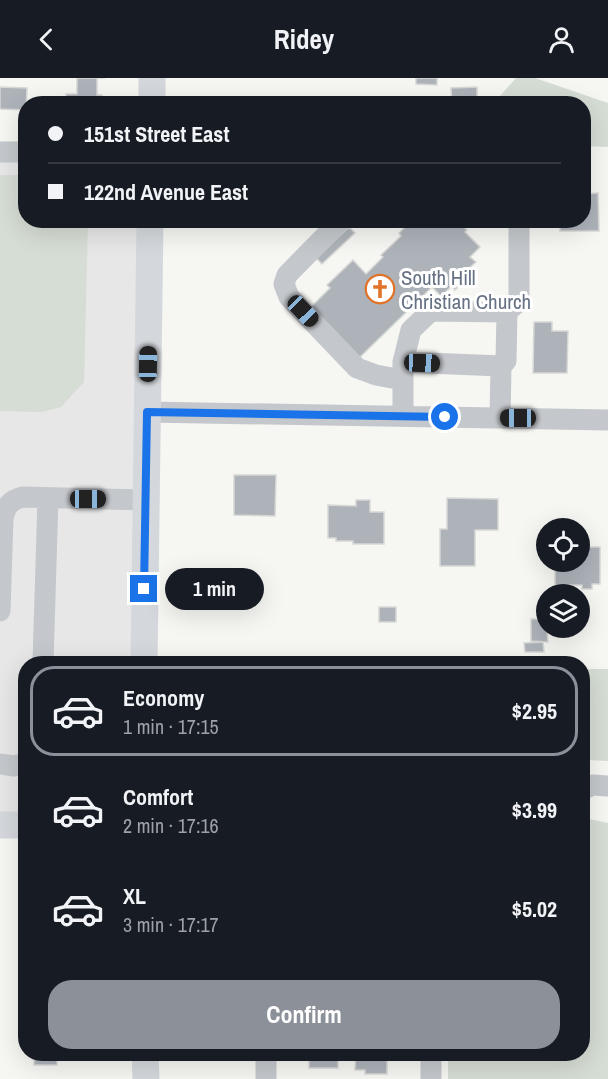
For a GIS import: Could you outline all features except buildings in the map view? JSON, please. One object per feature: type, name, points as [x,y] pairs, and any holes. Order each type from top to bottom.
[{"type":"main road","points":[[152,78],[152,96]]},
{"type":"main road","points":[[144,656],[150,228]]},
{"type":"main road","points":[[0,825],[18,825]]},
{"type":"main road","points":[[146,1061],[146,1079]]},
{"type":"street","points":[[0,152],[18,153]]},
{"type":"street","points":[[332,228],[287,274],[284,284],[289,297],[357,368],[376,375],[403,371],[501,366],[507,361],[507,312]]},
{"type":"street","points":[[403,416],[403,371],[411,330],[430,311],[507,312],[519,301],[519,228]]},
{"type":"street","points":[[500,418],[501,366]]},
{"type":"street","points":[[147,412],[608,420]]},
{"type":"street","points":[[0,611],[3,518],[7,499],[22,497],[145,500]]},
{"type":"street","points":[[43,656],[48,498]]},
{"type":"street","points":[[0,764],[18,765]]},
{"type":"street","points":[[590,786],[608,786]]},
{"type":"street","points":[[266,1061],[266,1079]]},
{"type":"street","points":[[431,1061],[431,1079]]},
{"type":"shaded area","points":[[516,78],[535,78],[588,96],[500,96]]},
{"type":"shaded area","points":[[591,97],[608,103],[608,147],[591,146]]},
{"type":"shaded area","points":[[0,152],[18,152],[18,228],[150,228],[145,656],[18,656],[18,825],[0,825]]},
{"type":"shaded area","points":[[0,175],[18,175],[18,228],[88,228],[84,382],[61,407],[42,412],[0,411]]},
{"type":"shaded area","points":[[590,669],[608,669],[608,761],[590,760]]},
{"type":"shaded area","points":[[590,819],[608,823],[608,1079],[448,1079],[448,1061],[590,1061]]},
{"type":"place","name":"South Hill Christian Church","points":[[380,289]]},
{"type":"route","points":[[144,589],[147,412],[445,417]]}]
